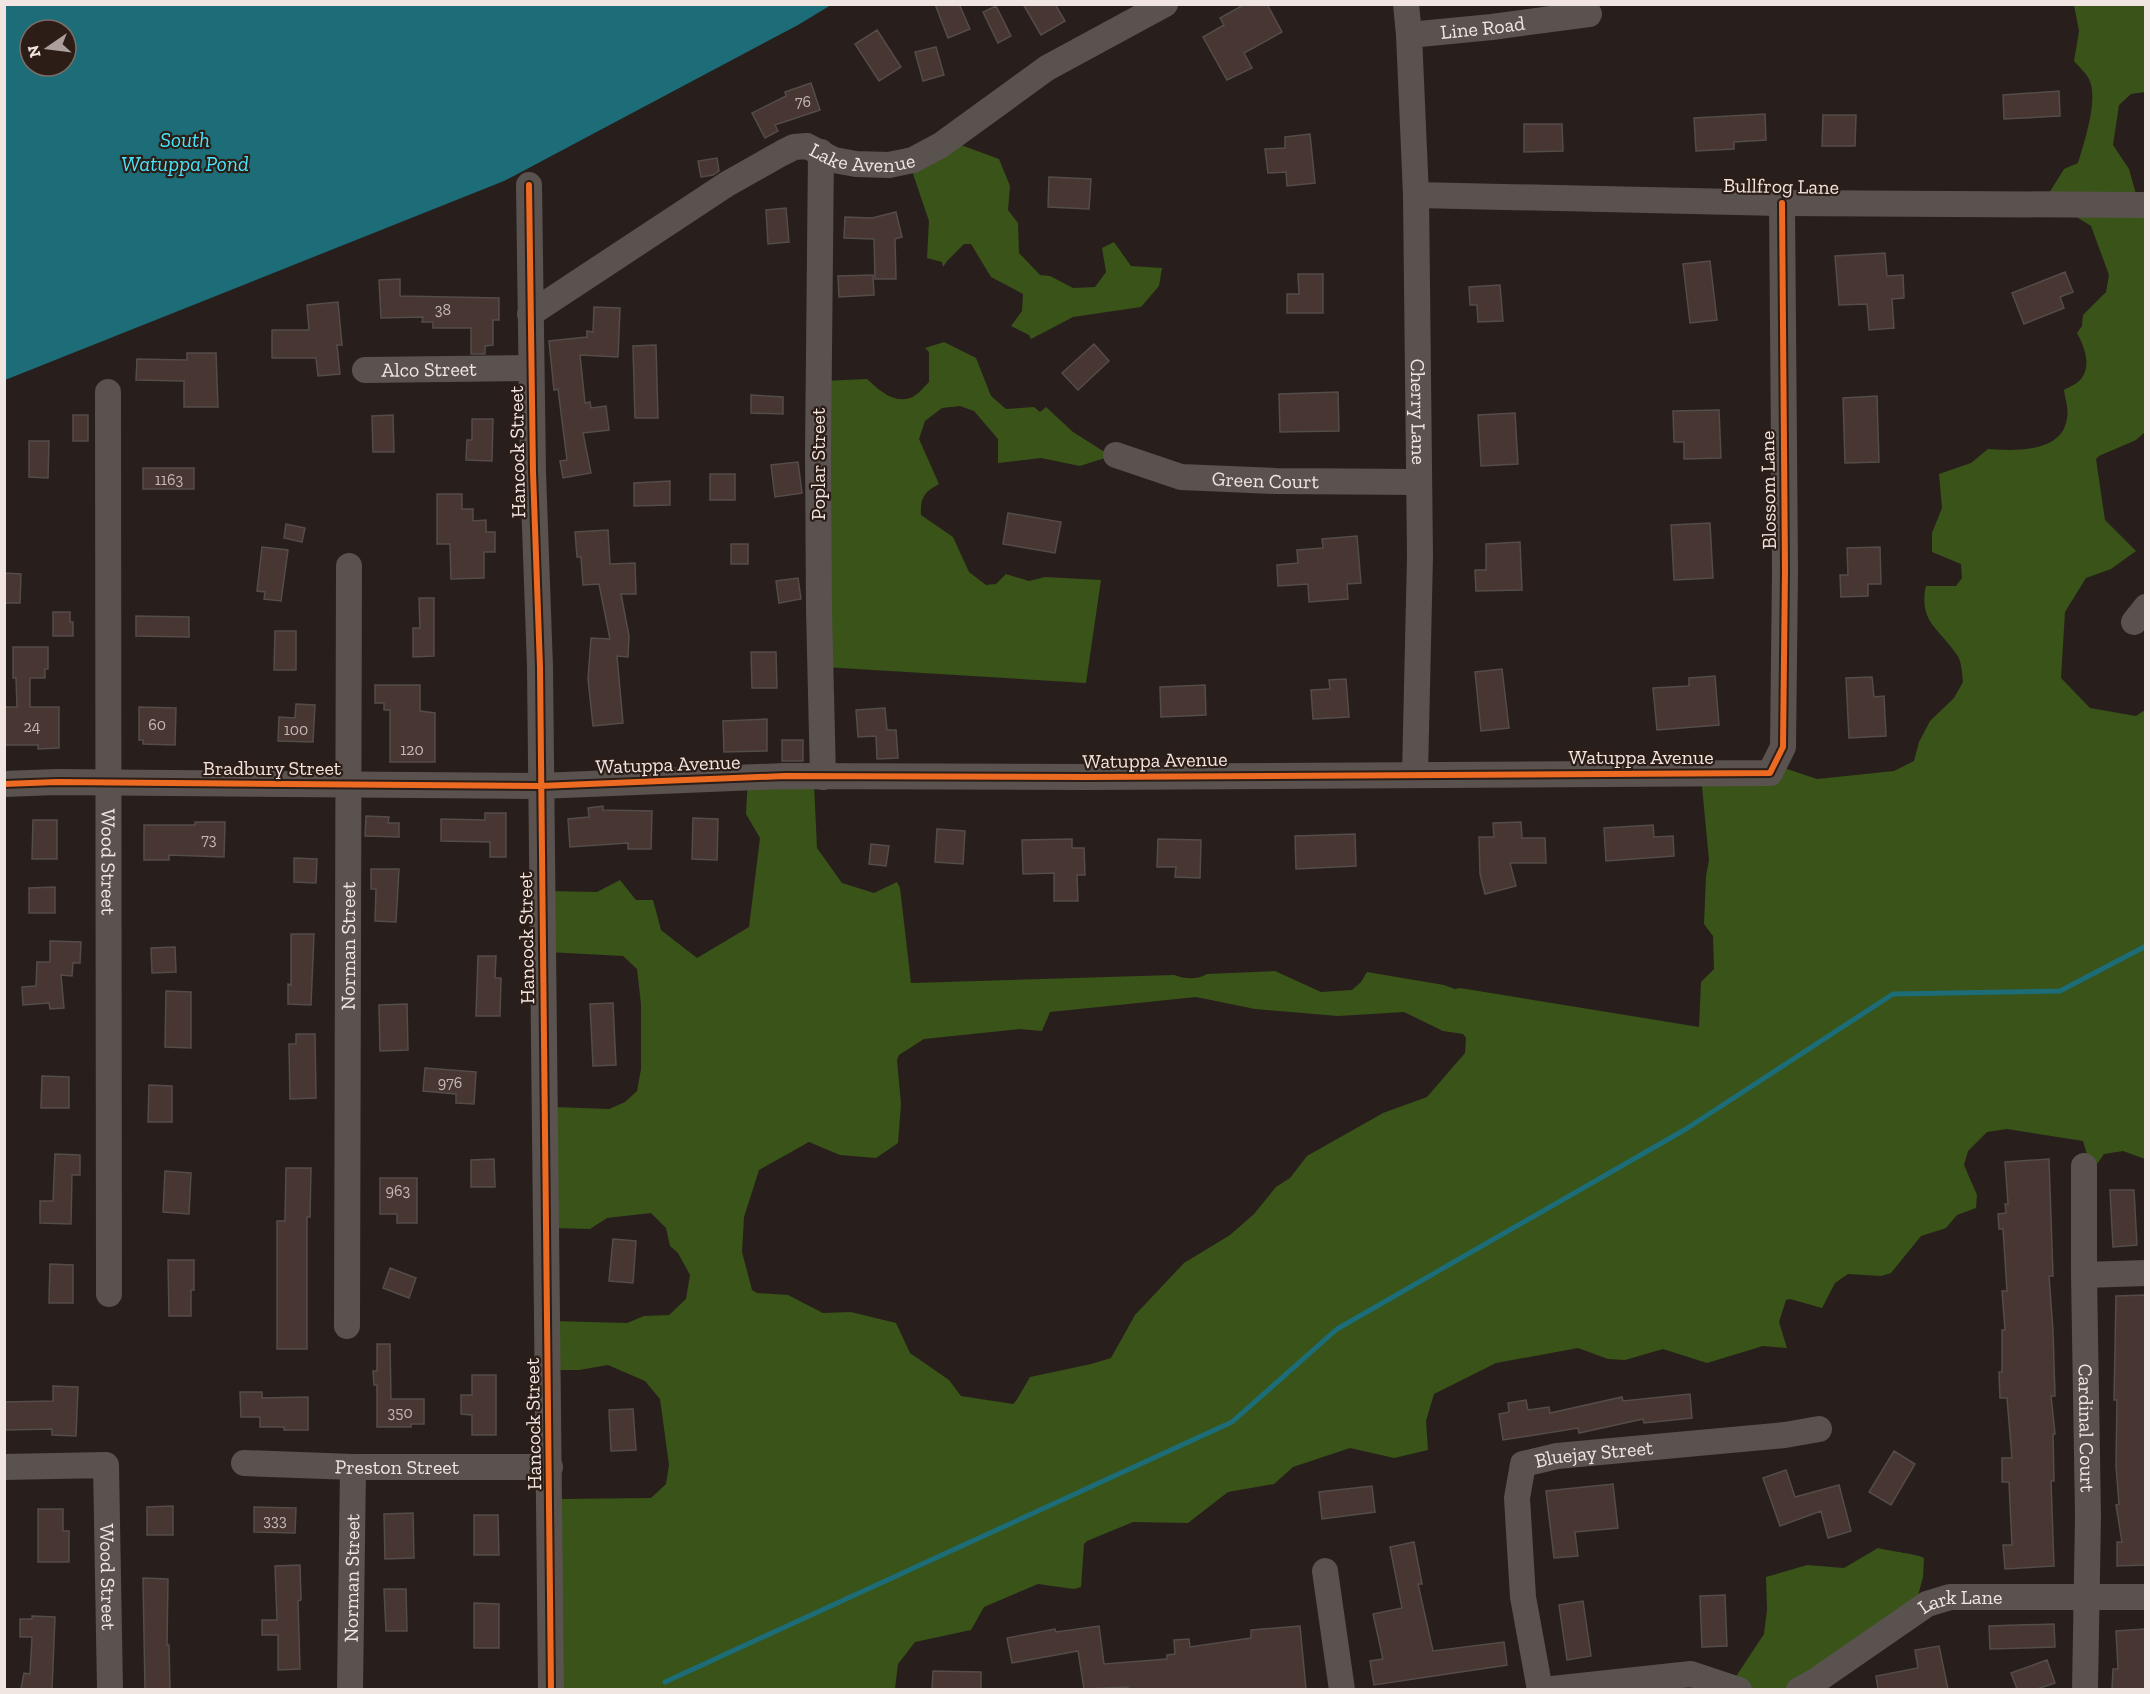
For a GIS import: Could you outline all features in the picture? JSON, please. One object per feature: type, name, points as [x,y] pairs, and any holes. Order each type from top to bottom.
[{"type":"street","name":"Lake Avenue","points":[[530,314],[666,223],[762,163],[788,150],[802,146],[811,147],[834,160],[875,165],[902,163],[921,157],[1047,68],[1165,4]]},
{"type":"street","name":"Cherry Lane","points":[[1406,4],[1416,195],[1420,556],[1415,774]]},
{"type":"street","name":"Line Road","points":[[1409,42],[1589,14]]},
{"type":"street","name":"Poplar Street","points":[[821,152],[818,454],[823,777]]},
{"type":"street","name":"Hancock Street","points":[[529,186],[533,472],[540,667],[551,1689]]},
{"type":"street","name":"Bullfrog Lane","points":[[1416,195],[1782,203],[2145,205]]},
{"type":"street","name":"Blossom Lane","points":[[1770,773],[1783,747],[1785,570],[1782,203]]},
{"type":"street","name":"Alco Street","points":[[365,370],[531,368]]},
{"type":"street","name":"Wood Street","points":[[108,392],[109,1294]]},
{"type":"street","name":"Green Court","points":[[1116,455],[1181,477],[1275,481],[1419,482]]},
{"type":"street","name":"Norman Street","points":[[347,1326],[349,566]]},
{"type":"street","name":"Watuppa Avenue","points":[[540,786],[784,776],[1086,777],[1770,773]]},
{"type":"street","name":"Bradbury Street","points":[[4,784],[57,782],[540,786]]},
{"type":"street","name":"Cardinal Court","points":[[2084,1166],[2088,1516],[2085,1689]]},
{"type":"street","points":[[2084,1275],[2145,1273]]},
{"type":"street","name":"Bluejay Street","points":[[1542,1689],[1523,1597],[1517,1498],[1523,1464],[1557,1456],[1785,1435],[1819,1429]]},
{"type":"street","name":"Preston Street","points":[[244,1463],[353,1467],[550,1467]]},
{"type":"street","name":"Wood Street","points":[[4,1467],[106,1465],[110,1689]]},
{"type":"street","name":"Norman Street","points":[[350,1689],[353,1467]]},
{"type":"street","points":[[1325,1571],[1342,1689]]},
{"type":"street","name":"Lark Lane","points":[[1799,1689],[1827,1674],[1927,1604],[1950,1597],[2145,1597]]},
{"type":"street","points":[[1542,1689],[1691,1674],[1739,1689]]},
{"type":"green space","points":[[2074,5],[2145,5],[2145,92],[2131,94],[2119,105],[2113,145],[2129,169],[2136,194],[2145,203],[2145,432],[2136,440],[2096,459],[2105,520],[2136,551],[2111,569],[2086,578],[2065,612],[2061,678],[2090,708],[2136,716],[2145,710],[2145,1159],[2123,1151],[2104,1154],[2092,1171],[2083,1141],[2007,1129],[1987,1132],[1968,1151],[1964,1165],[1977,1195],[1976,1208],[1957,1215],[1946,1228],[1921,1236],[1891,1273],[1881,1276],[1848,1274],[1835,1283],[1822,1308],[1790,1299],[1786,1300],[1779,1322],[1787,1348],[1763,1346],[1707,1363],[1663,1349],[1625,1360],[1608,1359],[1578,1348],[1496,1363],[1434,1394],[1426,1421],[1428,1450],[1394,1458],[1350,1448],[1293,1467],[1274,1484],[1228,1492],[1188,1523],[1133,1522],[1087,1541],[1084,1544],[1081,1587],[1074,1589],[1038,1584],[984,1607],[971,1630],[915,1642],[898,1664],[895,1689],[552,1689],[560,1499],[651,1498],[666,1484],[669,1465],[660,1399],[645,1381],[608,1365],[579,1370],[560,1370],[552,1321],[627,1323],[644,1316],[669,1315],[686,1299],[690,1275],[678,1253],[670,1246],[666,1228],[651,1213],[607,1218],[590,1229],[551,1228],[553,1107],[609,1109],[625,1102],[637,1091],[641,1069],[641,1004],[637,969],[623,956],[547,952],[547,891],[597,892],[620,880],[636,900],[653,900],[661,930],[697,958],[749,927],[760,838],[746,814],[748,776],[814,784],[817,848],[842,883],[874,893],[897,882],[900,888],[911,983],[1174,975],[1191,978],[1207,974],[1275,971],[1321,992],[1352,990],[1367,972],[1444,985],[1455,989],[1699,1027],[1701,982],[1714,969],[1713,936],[1704,924],[1709,860],[1701,776],[1778,762],[1787,769],[1817,779],[1894,771],[1914,761],[1919,742],[1930,721],[1954,698],[1963,682],[1959,658],[1932,624],[1925,608],[1926,586],[1956,586],[1962,578],[1961,564],[1932,552],[1932,533],[1942,508],[1939,474],[1971,463],[1988,449],[2023,449],[2047,444],[2057,438],[2064,429],[2067,408],[2064,390],[2079,381],[2086,368],[2084,350],[2077,333],[2082,326],[2083,315],[2106,292],[2109,275],[2091,226],[2046,198],[2064,169],[2078,163],[2089,121],[2092,88],[2088,77],[2074,61],[2079,31]],"holes":[[[1196,997],[1255,1009],[1338,1016],[1404,1012],[1443,1031],[1463,1034],[1466,1038],[1465,1053],[1427,1097],[1383,1113],[1307,1156],[1290,1178],[1276,1187],[1254,1214],[1230,1235],[1184,1263],[1135,1315],[1111,1358],[1030,1377],[1013,1404],[961,1396],[949,1380],[910,1353],[896,1323],[851,1312],[823,1313],[788,1295],[757,1293],[752,1290],[742,1252],[744,1217],[759,1170],[809,1142],[840,1155],[876,1158],[898,1143],[901,1104],[897,1060],[899,1055],[924,1039],[1020,1029],[1042,1031],[1050,1012]]]},
{"type":"green space","points":[[950,141],[999,159],[1010,186],[1008,210],[1018,223],[1019,253],[1040,275],[1050,276],[1073,288],[1095,287],[1106,272],[1102,248],[1114,242],[1131,266],[1162,268],[1159,286],[1141,307],[1073,317],[1031,339],[1029,335],[1011,326],[1022,311],[1023,294],[991,277],[971,244],[964,244],[943,267],[942,262],[927,258],[929,221],[910,165]]},
{"type":"green space","points":[[944,342],[976,358],[991,396],[1006,409],[1034,407],[1040,412],[1046,407],[1073,432],[1111,456],[1080,466],[1041,458],[998,463],[998,439],[974,411],[960,406],[942,408],[925,421],[919,439],[939,484],[924,496],[921,515],[953,537],[969,572],[986,585],[996,584],[1006,574],[1029,581],[1045,577],[1101,580],[1086,683],[824,667],[823,381],[867,379],[892,397],[910,398],[929,382],[929,352],[925,348]]},
{"type":"green space","points":[[1878,1548],[1924,1558],[1923,1577],[1915,1607],[1793,1689],[1743,1689],[1731,1684],[1764,1634],[1767,1610],[1766,1577],[1807,1565],[1844,1568]]},
{"type":"water","name":"South Watuppa Pond","points":[[5,4],[831,4],[798,25],[504,181],[5,380]]},
{"type":"building","points":[[935,4],[959,4],[970,29],[948,38]]},
{"type":"building","points":[[1023,4],[1055,4],[1065,21],[1041,35]]},
{"type":"building","points":[[1245,4],[1267,4],[1282,32],[1244,53],[1252,68],[1227,80],[1203,37],[1224,25],[1220,18]]},
{"type":"building","points":[[996,6],[1011,36],[998,43],[983,12]]},
{"type":"building","points":[[877,30],[901,67],[879,81],[855,44]]},
{"type":"building","points":[[936,47],[944,75],[923,81],[915,52]]},
{"type":"building","points":[[811,83],[820,110],[775,125],[778,131],[765,138],[752,113],[786,96],[785,92]]},
{"type":"building","points":[[2059,91],[2060,116],[2004,119],[2003,95]]},
{"type":"building","points":[[1765,114],[1766,140],[1734,142],[1734,149],[1696,151],[1694,118]]},
{"type":"building","points":[[1823,115],[1856,115],[1855,146],[1822,146]]},
{"type":"building","points":[[1524,124],[1562,124],[1563,151],[1524,152]]},
{"type":"building","points":[[1310,134],[1315,183],[1287,186],[1286,172],[1268,173],[1265,149],[1285,148],[1285,137]]},
{"type":"building","points":[[717,158],[719,171],[713,175],[701,177],[698,161]]},
{"type":"building","points":[[1049,177],[1091,179],[1089,209],[1048,207]]},
{"type":"building","points":[[786,208],[789,242],[768,244],[766,210]]},
{"type":"building","points":[[896,212],[902,237],[895,239],[896,279],[875,279],[874,239],[844,238],[845,217],[872,218]]},
{"type":"building","points":[[1885,253],[1887,276],[1903,275],[1904,298],[1892,299],[1894,328],[1869,330],[1867,304],[1839,305],[1835,256]]},
{"type":"building","points":[[1710,261],[1717,320],[1690,323],[1683,264]]},
{"type":"building","points":[[2065,272],[2073,292],[2060,297],[2064,308],[2024,324],[2012,293]]},
{"type":"building","points":[[1298,274],[1323,274],[1323,313],[1287,313],[1287,294],[1299,294]]},
{"type":"building","points":[[873,275],[874,295],[839,297],[838,276]]},
{"type":"building","points":[[400,279],[400,296],[499,298],[499,320],[493,320],[493,345],[485,346],[485,354],[471,354],[471,328],[433,328],[433,322],[422,322],[423,317],[381,318],[379,280]]},
{"type":"building","points":[[1500,285],[1503,321],[1478,322],[1477,305],[1470,305],[1469,287]]},
{"type":"building","points":[[338,302],[342,345],[337,345],[340,374],[318,376],[316,358],[272,358],[272,330],[309,330],[307,305]]},
{"type":"building","points":[[594,307],[620,308],[618,357],[580,355],[585,403],[590,402],[591,408],[606,406],[609,430],[583,433],[591,473],[563,478],[560,461],[567,460],[558,389],[554,390],[549,341],[587,337],[587,331],[593,332]]},
{"type":"building","points":[[1094,344],[1109,361],[1078,390],[1062,373]]},
{"type":"building","points":[[656,345],[658,418],[635,418],[633,346]]},
{"type":"building","points":[[187,353],[216,353],[218,407],[184,407],[184,381],[136,380],[137,359],[187,360]]},
{"type":"building","points":[[1338,392],[1339,431],[1280,432],[1279,394]]},
{"type":"building","points":[[751,395],[783,397],[783,414],[751,413]]},
{"type":"building","points":[[1877,396],[1879,462],[1845,463],[1843,398]]},
{"type":"building","points":[[1719,410],[1721,458],[1684,459],[1684,442],[1674,442],[1673,411]]},
{"type":"building","points":[[1515,413],[1518,464],[1481,466],[1478,415]]},
{"type":"building","points":[[73,415],[88,415],[88,441],[73,441]]},
{"type":"building","points":[[393,415],[394,452],[373,452],[372,416]]},
{"type":"building","points":[[472,419],[493,419],[492,461],[466,460],[467,440],[472,440]]},
{"type":"building","points":[[29,441],[49,441],[48,478],[29,477]]},
{"type":"building","points":[[798,462],[802,493],[775,497],[771,465]]},
{"type":"building","points":[[143,468],[194,468],[194,489],[143,489]]},
{"type":"building","points":[[710,474],[735,474],[735,500],[710,500]]},
{"type":"building","points":[[670,481],[670,505],[634,506],[634,483]]},
{"type":"building","points":[[437,494],[462,494],[462,509],[473,509],[473,521],[486,520],[486,532],[495,532],[495,552],[484,552],[484,578],[451,579],[450,544],[437,544]]},
{"type":"building","points":[[1008,513],[1061,522],[1055,553],[1003,544]]},
{"type":"building","points":[[1710,523],[1713,578],[1674,580],[1671,525]]},
{"type":"building","points":[[286,524],[305,528],[302,542],[284,538]]},
{"type":"building","points":[[608,530],[610,564],[635,563],[636,594],[621,594],[629,636],[628,657],[617,656],[623,723],[593,726],[588,679],[591,638],[610,639],[599,584],[583,585],[581,557],[577,557],[575,532]]},
{"type":"building","points":[[1357,536],[1361,583],[1347,584],[1348,599],[1309,602],[1308,584],[1278,586],[1277,565],[1298,563],[1297,550],[1323,548],[1322,539]]},
{"type":"building","points":[[1520,542],[1522,590],[1476,591],[1475,570],[1486,570],[1486,544]]},
{"type":"building","points":[[731,544],[748,544],[748,564],[731,564]]},
{"type":"building","points":[[262,547],[288,550],[281,601],[264,599],[265,592],[257,591]]},
{"type":"building","points":[[1880,547],[1881,584],[1868,584],[1868,596],[1841,597],[1840,575],[1848,575],[1847,548]]},
{"type":"building","points":[[4,573],[21,574],[20,603],[4,603]]},
{"type":"building","points":[[798,578],[801,599],[779,603],[776,581]]},
{"type":"building","points":[[419,598],[434,598],[434,656],[413,657],[413,628],[420,628]]},
{"type":"building","points":[[53,612],[70,612],[73,636],[53,636]]},
{"type":"building","points":[[136,616],[189,617],[189,637],[136,636]]},
{"type":"building","points":[[275,631],[296,631],[296,670],[274,670]]},
{"type":"building","points":[[13,647],[48,647],[48,669],[45,669],[45,678],[30,678],[30,707],[59,707],[59,748],[38,749],[38,745],[4,745],[4,707],[17,707],[16,678],[13,678]]},
{"type":"building","points":[[751,652],[776,652],[777,688],[752,688]]},
{"type":"building","points":[[1502,669],[1509,728],[1481,731],[1475,672]]},
{"type":"building","points":[[1715,676],[1719,725],[1657,730],[1653,688],[1689,686],[1689,678]]},
{"type":"building","points":[[1872,677],[1874,697],[1884,696],[1886,736],[1849,738],[1846,678]]},
{"type":"building","points":[[1346,679],[1349,717],[1313,719],[1311,690],[1330,689],[1329,680]]},
{"type":"building","points":[[375,685],[420,685],[420,711],[435,713],[435,762],[390,762],[390,710],[384,710],[384,703],[375,703]]},
{"type":"building","points":[[1205,685],[1206,715],[1161,717],[1160,687]]},
{"type":"building","points":[[296,704],[315,705],[313,742],[278,741],[279,717],[295,718]]},
{"type":"building","points":[[139,707],[176,708],[175,745],[143,744],[143,740],[139,740]]},
{"type":"building","points":[[885,708],[887,730],[896,730],[898,758],[877,759],[876,736],[858,737],[856,710]]},
{"type":"building","points":[[767,719],[767,751],[724,752],[723,721]]},
{"type":"building","points":[[782,740],[803,740],[803,761],[782,761]]},
{"type":"building","points":[[603,806],[603,810],[652,811],[651,849],[628,849],[628,843],[570,847],[568,819],[589,817],[588,808]]},
{"type":"building","points":[[485,813],[506,813],[506,857],[490,857],[490,842],[441,841],[441,819],[485,820]]},
{"type":"building","points":[[366,816],[389,817],[388,823],[399,823],[399,837],[365,836]]},
{"type":"building","points":[[693,818],[718,819],[717,860],[692,859]]},
{"type":"building","points":[[33,820],[57,820],[57,859],[32,859]]},
{"type":"building","points":[[195,822],[225,822],[224,857],[169,855],[169,860],[144,860],[144,825],[195,825]]},
{"type":"building","points":[[1521,822],[1522,838],[1545,838],[1546,863],[1510,863],[1516,886],[1485,894],[1480,874],[1479,837],[1494,837],[1493,823]]},
{"type":"building","points":[[1653,825],[1654,837],[1673,836],[1674,856],[1606,861],[1604,828]]},
{"type":"building","points":[[937,829],[965,831],[963,864],[935,862]]},
{"type":"building","points":[[1355,834],[1356,866],[1296,869],[1295,836]]},
{"type":"building","points":[[1072,839],[1072,848],[1084,848],[1085,875],[1077,875],[1078,901],[1054,901],[1054,873],[1023,874],[1022,840]]},
{"type":"building","points":[[1158,839],[1201,840],[1200,878],[1175,877],[1176,867],[1157,867]]},
{"type":"building","points":[[871,844],[889,846],[886,866],[869,864]]},
{"type":"building","points":[[294,858],[317,859],[316,883],[294,882]]},
{"type":"building","points":[[371,869],[399,869],[396,922],[375,921],[376,889],[371,889]]},
{"type":"building","points":[[55,887],[55,913],[29,913],[29,888]]},
{"type":"building","points":[[291,934],[314,934],[311,1005],[288,1004],[288,984],[291,985]]},
{"type":"building","points":[[50,941],[81,942],[80,963],[73,963],[72,976],[61,975],[64,1008],[50,1009],[49,1003],[23,1005],[22,987],[36,986],[37,962],[50,962]]},
{"type":"building","points":[[175,947],[176,972],[152,973],[151,948]]},
{"type":"building","points":[[478,956],[496,956],[495,978],[501,978],[500,1016],[476,1016]]},
{"type":"building","points":[[166,991],[191,992],[191,1048],[165,1047]]},
{"type":"building","points":[[613,1003],[616,1065],[593,1066],[590,1004]]},
{"type":"building","points":[[407,1004],[408,1050],[380,1051],[379,1005]]},
{"type":"building","points":[[296,1034],[315,1034],[316,1098],[290,1099],[289,1044],[296,1044]]},
{"type":"building","points":[[425,1068],[476,1072],[474,1104],[456,1103],[456,1094],[423,1091]]},
{"type":"building","points":[[42,1076],[69,1077],[69,1108],[41,1108]]},
{"type":"building","points":[[149,1085],[172,1086],[172,1122],[148,1122]]},
{"type":"building","points":[[55,1154],[80,1155],[80,1175],[72,1175],[71,1224],[40,1223],[40,1201],[53,1201]]},
{"type":"building","points":[[494,1159],[495,1187],[471,1187],[471,1160]]},
{"type":"building","points":[[2049,1159],[2053,1276],[2049,1276],[2055,1396],[2051,1396],[2055,1434],[2053,1434],[2054,1481],[2051,1481],[2054,1566],[2005,1569],[2003,1545],[2012,1545],[2009,1482],[2002,1482],[2002,1458],[2012,1458],[2007,1398],[2000,1398],[2002,1330],[2005,1330],[2002,1291],[2007,1291],[2003,1229],[1999,1229],[1998,1214],[2006,1213],[2005,1204],[2008,1204],[2005,1162]]},
{"type":"building","points":[[286,1168],[311,1168],[310,1217],[307,1217],[307,1349],[277,1349],[277,1221],[285,1221]]},
{"type":"building","points":[[165,1171],[191,1173],[189,1214],[163,1212]]},
{"type":"building","points":[[380,1178],[417,1178],[417,1223],[397,1223],[397,1214],[380,1214]]},
{"type":"building","points":[[2110,1190],[2134,1190],[2137,1245],[2113,1247]]},
{"type":"building","points":[[613,1239],[636,1241],[633,1283],[609,1281]]},
{"type":"building","points":[[168,1260],[194,1260],[191,1316],[169,1316]]},
{"type":"building","points":[[50,1264],[73,1265],[73,1303],[49,1303]]},
{"type":"building","points":[[390,1268],[416,1278],[409,1298],[383,1288]]},
{"type":"building","points":[[2145,1295],[2145,1565],[2117,1566],[2117,1542],[2122,1542],[2116,1505],[2119,1504],[2116,1466],[2117,1400],[2114,1400],[2116,1296]]},
{"type":"building","points":[[377,1344],[390,1344],[391,1399],[424,1399],[424,1424],[411,1424],[411,1427],[377,1427],[377,1385],[374,1385],[373,1371],[377,1371]]},
{"type":"building","points":[[472,1375],[496,1375],[496,1435],[472,1435],[472,1415],[461,1414],[461,1395],[472,1395]]},
{"type":"building","points":[[53,1386],[78,1387],[76,1436],[52,1435],[52,1429],[5,1430],[4,1402],[53,1401]]},
{"type":"building","points":[[240,1392],[262,1392],[262,1398],[308,1397],[308,1430],[260,1427],[260,1417],[241,1417]]},
{"type":"building","points":[[1690,1394],[1692,1418],[1644,1423],[1643,1419],[1579,1433],[1578,1428],[1503,1440],[1499,1414],[1509,1412],[1508,1403],[1526,1400],[1528,1410],[1549,1407],[1550,1413],[1622,1397],[1623,1401]]},
{"type":"building","points":[[633,1409],[636,1450],[611,1451],[609,1410]]},
{"type":"building","points":[[1894,1451],[1915,1464],[1891,1505],[1869,1492]]},
{"type":"building","points":[[1786,1470],[1795,1497],[1839,1485],[1851,1531],[1828,1538],[1821,1511],[1780,1526],[1763,1478]]},
{"type":"building","points":[[1613,1484],[1618,1528],[1575,1532],[1578,1556],[1554,1558],[1546,1491]]},
{"type":"building","points":[[1372,1486],[1375,1512],[1322,1519],[1319,1492]]},
{"type":"building","points":[[173,1506],[173,1535],[147,1535],[147,1507]]},
{"type":"building","points":[[254,1507],[296,1508],[295,1533],[254,1532]]},
{"type":"building","points":[[38,1509],[63,1509],[63,1531],[69,1531],[69,1562],[38,1562]]},
{"type":"building","points":[[413,1513],[414,1558],[385,1559],[384,1514]]},
{"type":"building","points":[[474,1515],[498,1515],[499,1555],[474,1555]]},
{"type":"building","points":[[1414,1542],[1422,1584],[1418,1584],[1433,1651],[1504,1642],[1507,1665],[1374,1685],[1370,1661],[1383,1659],[1373,1614],[1402,1608],[1390,1547]]},
{"type":"building","points":[[300,1565],[301,1600],[298,1601],[300,1669],[278,1670],[278,1635],[262,1635],[262,1620],[277,1620],[275,1566]]},
{"type":"building","points":[[143,1578],[168,1579],[167,1645],[169,1645],[170,1689],[145,1689]]},
{"type":"building","points":[[384,1589],[406,1589],[407,1631],[386,1631]]},
{"type":"building","points":[[1725,1595],[1727,1646],[1702,1647],[1700,1596]]},
{"type":"building","points":[[1583,1601],[1591,1656],[1567,1660],[1559,1605]]},
{"type":"building","points":[[474,1603],[499,1604],[499,1648],[474,1648]]},
{"type":"building","points":[[32,1616],[55,1617],[52,1689],[21,1689],[24,1673],[30,1674],[32,1637],[20,1637],[20,1619],[32,1619]]},
{"type":"building","points":[[2054,1624],[2055,1647],[1990,1649],[1989,1626]]},
{"type":"building","points":[[1099,1626],[1104,1664],[1167,1659],[1167,1655],[1175,1654],[1174,1640],[1189,1639],[1190,1647],[1251,1638],[1251,1630],[1300,1626],[1306,1689],[1128,1689],[1128,1687],[1084,1689],[1078,1651],[1012,1663],[1007,1638],[1055,1629],[1056,1632]]},
{"type":"building","points":[[2145,1629],[2145,1689],[2112,1689],[2113,1669],[2118,1669],[2116,1631]]},
{"type":"building","points":[[1939,1646],[1948,1689],[1878,1689],[1876,1676],[1918,1668],[1915,1650]]},
{"type":"building","points":[[2047,1660],[2055,1683],[2037,1689],[2017,1689],[2011,1673]]},
{"type":"building","points":[[933,1671],[981,1672],[981,1689],[932,1689]]},
{"type":"waterway","points":[[665,1682],[1232,1422],[1337,1329],[1686,1129],[1893,994],[2060,991],[2146,946]]},
{"type":"cycle path","points":[[529,185],[533,472],[540,667],[551,1690]]},
{"type":"cycle path","points":[[4,784],[57,782],[540,786],[785,776],[1086,777],[1770,773],[1783,747],[1785,570],[1782,203]]}]
